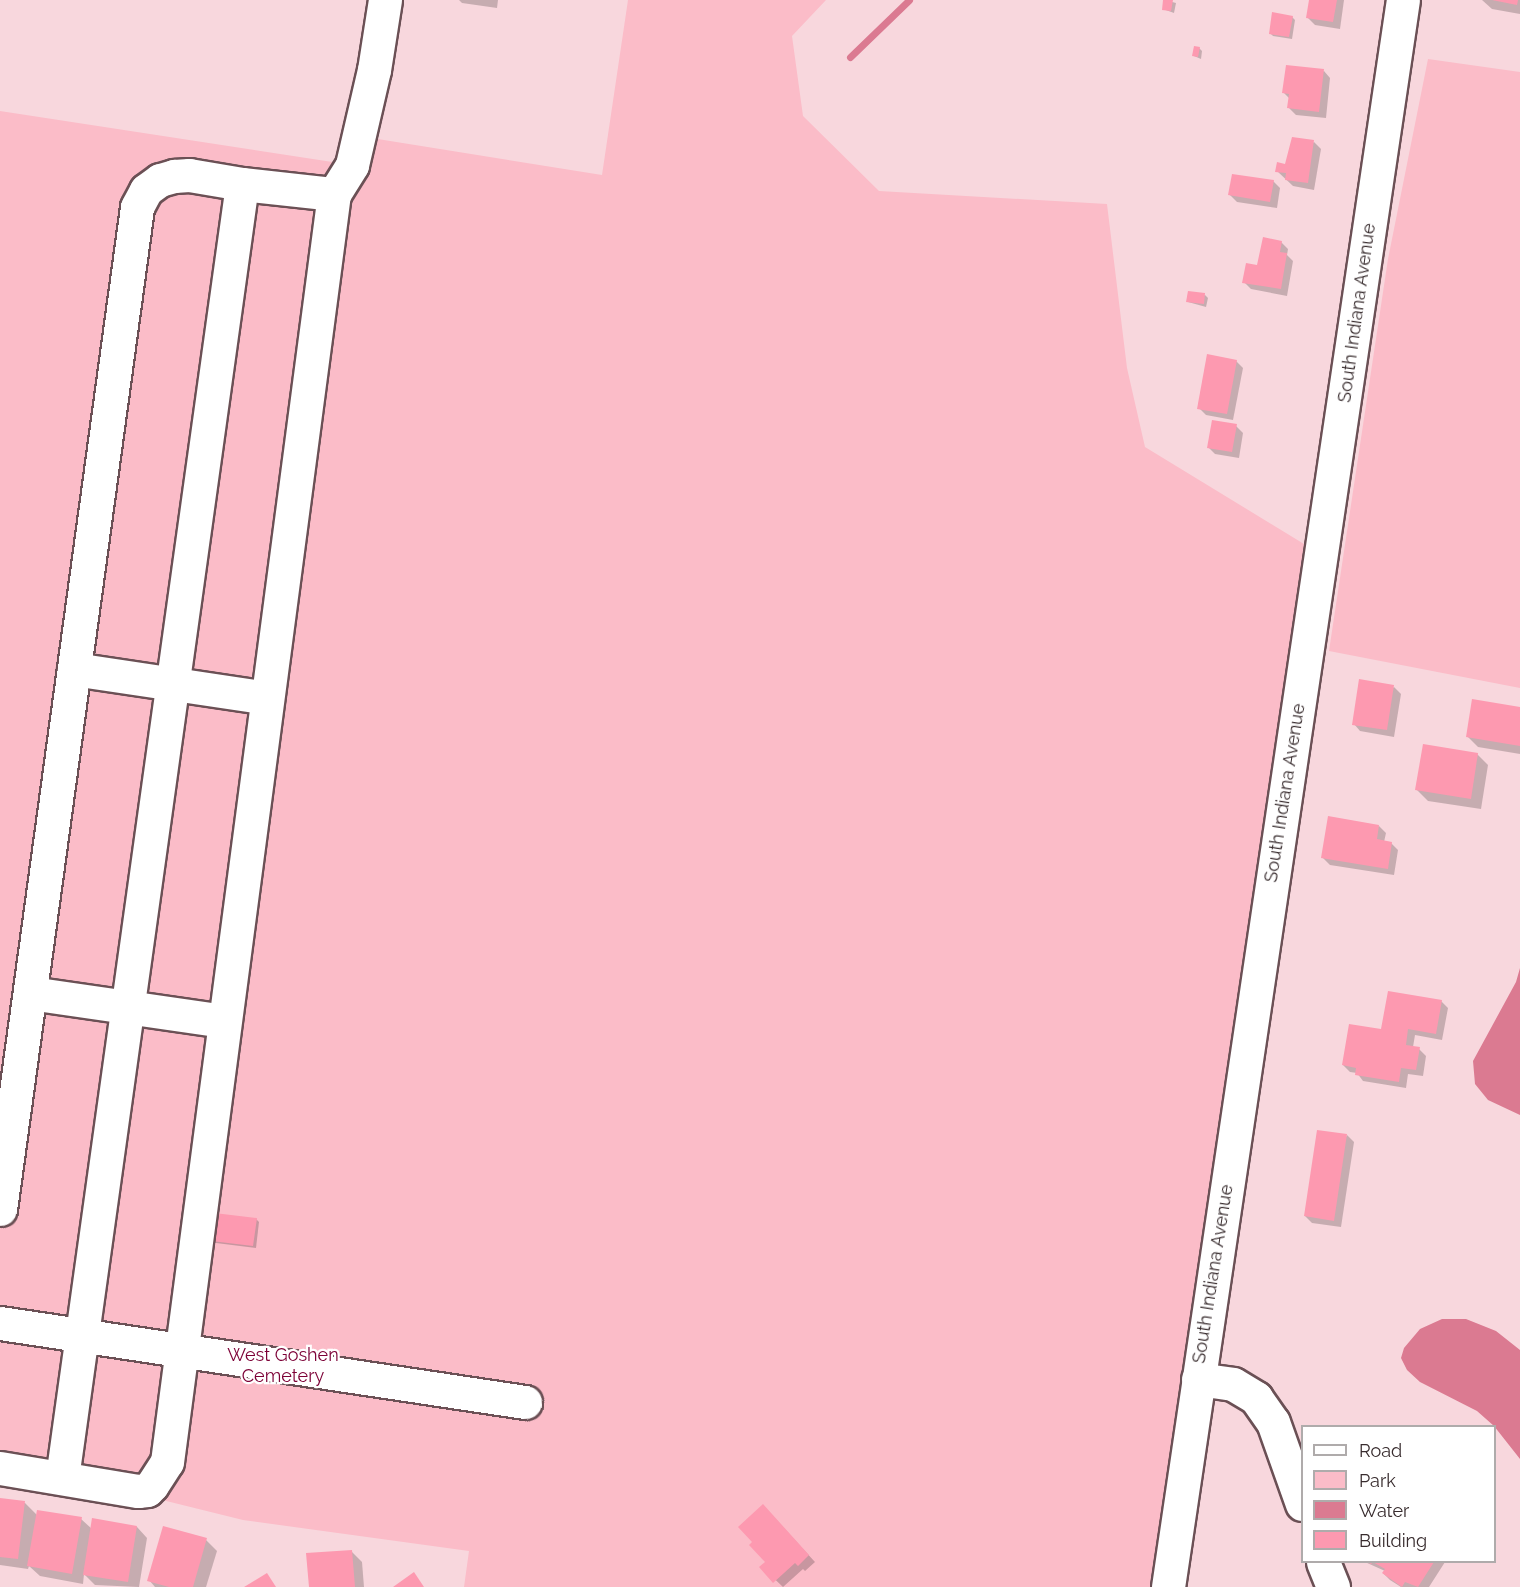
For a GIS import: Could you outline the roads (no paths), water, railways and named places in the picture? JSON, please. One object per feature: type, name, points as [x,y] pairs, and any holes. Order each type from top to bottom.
[{"type":"street","points":[[0,1468],[138,1491],[147,1490],[161,1474],[170,1450],[224,1021],[334,194],[352,165],[374,70],[385,0]]},
{"type":"street","name":"South Indiana Avenue","points":[[1168,1587],[1403,0]]},
{"type":"street","points":[[0,1209],[137,207],[146,190],[160,180],[189,175],[242,184],[334,194]]},
{"type":"street","points":[[62,1478],[242,184]]},
{"type":"street","points":[[74,669],[267,698]]},
{"type":"street","points":[[30,993],[224,1021]]},
{"type":"street","points":[[0,1323],[525,1402]]},
{"type":"street","points":[[1198,1378],[1233,1384],[1256,1398],[1273,1422],[1301,1501]]},
{"type":"street","points":[[1323,1563],[1333,1587]]},
{"type":"water","points":[[1520,968],[1520,1115],[1488,1100],[1475,1084],[1473,1061],[1516,982]]},
{"type":"water","points":[[1442,1319],[1466,1319],[1496,1331],[1520,1350],[1520,1459],[1496,1429],[1496,1425],[1493,1425],[1477,1411],[1420,1382],[1407,1370],[1401,1358],[1404,1348],[1420,1329]]},
{"type":"waterway","points":[[850,57],[909,0]]},
{"type":"park label","name":"West Goshen Cemetery","points":[[283,1366]]}]
